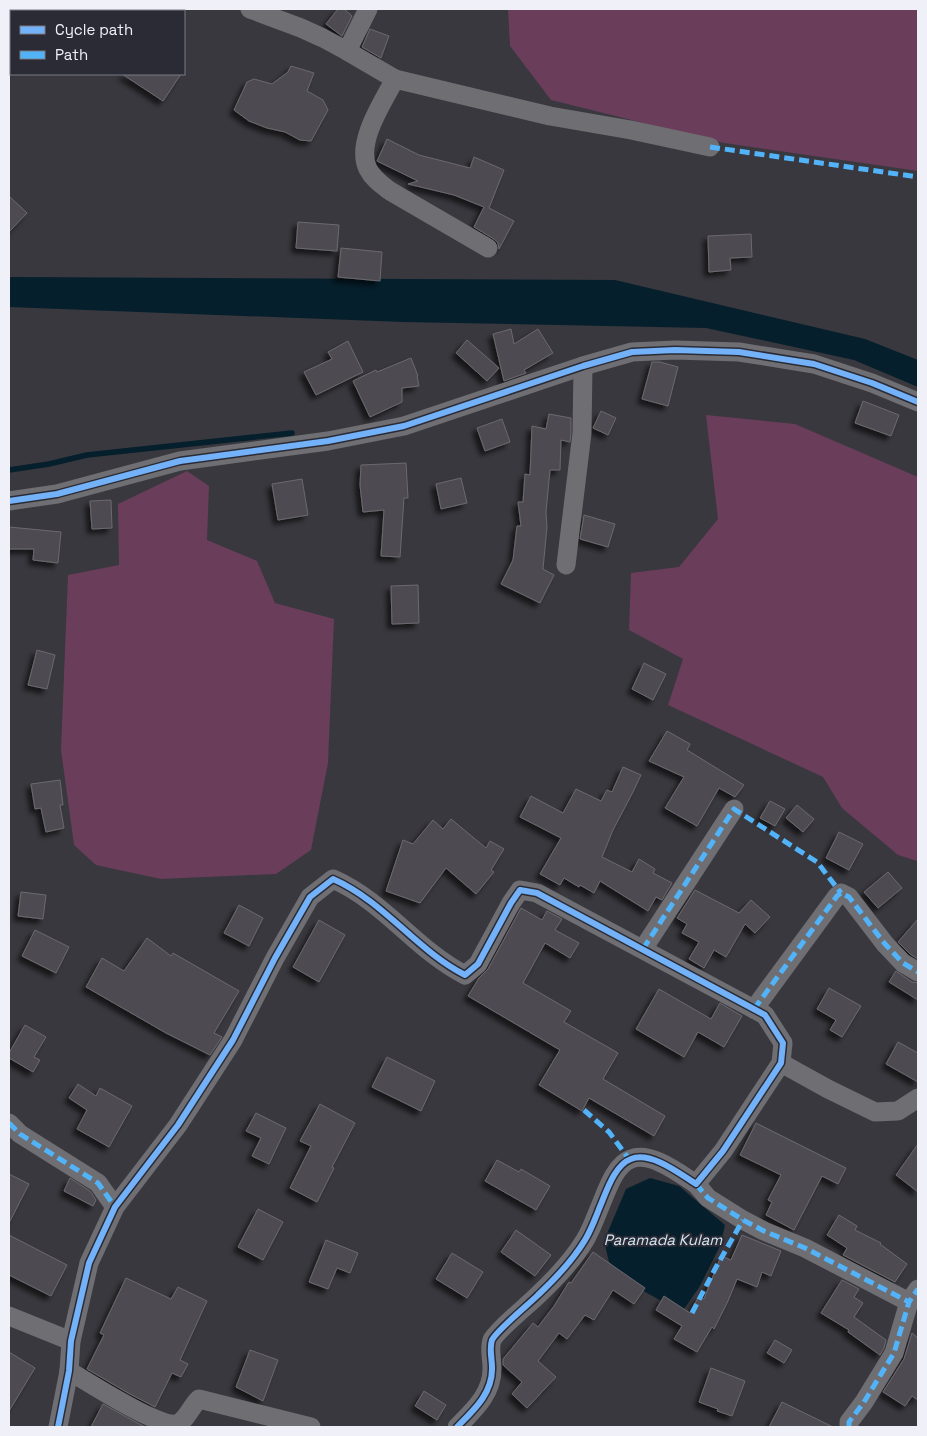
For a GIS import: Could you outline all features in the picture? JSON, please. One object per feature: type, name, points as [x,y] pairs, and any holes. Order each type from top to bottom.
[{"type":"street","points":[[250,9],[301,28],[347,51],[395,79],[550,116],[631,130],[710,147]]},
{"type":"street","points":[[347,51],[368,9]]},
{"type":"street","points":[[395,79],[371,125],[366,141],[367,169],[376,180],[390,191],[488,248]]},
{"type":"street","points":[[9,501],[56,494],[180,461],[328,441],[404,426],[583,366],[632,352],[675,350],[739,352],[814,364],[872,383],[918,402]]},
{"type":"street","points":[[566,566],[582,432],[583,366]]},
{"type":"street","points":[[643,949],[734,809]]},
{"type":"street","points":[[58,1427],[69,1371],[70,1341],[89,1263],[115,1207],[178,1125],[233,1040],[275,958],[310,897],[333,879],[350,886],[379,907],[450,967],[465,975],[478,964],[520,890],[537,893],[765,1015],[783,1043],[781,1063],[723,1151],[696,1184]]},
{"type":"street","points":[[754,1009],[837,896],[842,893],[849,897],[885,944],[903,963],[918,972]]},
{"type":"street","points":[[781,1063],[875,1112],[898,1112],[918,1098]]},
{"type":"street","points":[[9,1123],[20,1134],[98,1183],[115,1207]]},
{"type":"street","points":[[457,1427],[480,1403],[489,1387],[492,1376],[492,1340],[562,1270],[585,1240],[615,1173],[622,1164],[638,1157],[650,1158],[696,1184],[708,1198],[764,1231],[914,1295],[894,1353],[864,1402],[849,1422],[849,1427]]},
{"type":"street","points":[[9,1316],[70,1341]]},
{"type":"street","points":[[69,1371],[143,1414],[165,1422],[176,1424],[185,1419],[199,1399],[311,1427]]},
{"type":"shaded area","points":[[508,9],[918,9],[918,171],[724,143],[551,100],[510,46]]},
{"type":"shaded area","points":[[706,415],[795,424],[918,477],[917,861],[898,855],[842,808],[823,777],[668,705],[683,659],[629,630],[631,573],[679,567],[718,519]]},
{"type":"shaded area","points":[[187,471],[209,486],[207,540],[257,561],[275,603],[334,619],[328,763],[311,850],[276,874],[161,879],[96,865],[74,845],[61,750],[68,575],[119,565],[118,504]]},
{"type":"water","points":[[9,277],[615,280],[865,339],[918,360],[918,387],[854,360],[706,328],[403,322],[9,307]]},
{"type":"water","name":"Paramada Kulam","points":[[650,1178],[679,1186],[725,1225],[720,1246],[700,1286],[682,1312],[645,1292],[609,1262],[604,1241],[626,1189]]},
{"type":"building","points":[[338,9],[344,9],[352,16],[342,36],[326,24]]},
{"type":"building","points":[[370,29],[389,36],[381,58],[362,47]]},
{"type":"building","points":[[291,66],[314,73],[307,91],[323,100],[328,110],[311,141],[300,140],[285,132],[249,121],[234,110],[247,82],[254,79],[272,84],[288,72]]},
{"type":"building","points":[[124,75],[180,75],[163,101]]},
{"type":"building","points":[[387,139],[419,155],[470,168],[474,157],[504,170],[489,208],[514,221],[499,249],[498,243],[494,239],[474,227],[484,207],[454,195],[408,184],[418,181],[377,161]]},
{"type":"building","points":[[9,196],[27,213],[9,232]]},
{"type":"building","points":[[298,222],[339,225],[337,251],[296,248]]},
{"type":"building","points":[[751,234],[752,257],[730,258],[731,270],[709,272],[708,236]]},
{"type":"building","points":[[341,248],[382,252],[380,281],[338,277]]},
{"type":"building","points":[[511,329],[514,344],[538,329],[553,353],[524,370],[526,373],[504,381],[493,334]]},
{"type":"building","points":[[467,340],[499,368],[487,381],[456,353]]},
{"type":"building","points":[[348,341],[363,372],[316,395],[304,372],[332,359],[328,352]]},
{"type":"building","points":[[411,358],[418,376],[419,386],[402,388],[402,402],[370,417],[353,381],[376,370],[377,372]]},
{"type":"building","points":[[652,362],[660,362],[678,367],[668,406],[642,399]]},
{"type":"building","points":[[863,401],[899,415],[891,436],[855,423]]},
{"type":"building","points":[[601,411],[616,418],[608,435],[593,428]]},
{"type":"building","points":[[549,414],[571,418],[571,432],[570,442],[561,440],[560,470],[550,470],[543,569],[554,575],[540,603],[501,584],[513,560],[517,526],[521,526],[518,502],[523,502],[525,474],[530,475],[532,426],[546,429]]},
{"type":"building","points":[[502,419],[510,442],[485,451],[477,428]]},
{"type":"building","points":[[406,463],[408,498],[404,498],[400,557],[381,556],[384,510],[363,512],[360,485],[361,465]]},
{"type":"building","points":[[461,478],[467,503],[441,509],[436,484]]},
{"type":"building","points":[[302,479],[308,515],[278,520],[272,484]]},
{"type":"building","points":[[111,500],[112,528],[92,529],[90,501]]},
{"type":"building","points":[[584,515],[615,524],[608,547],[580,539]]},
{"type":"building","points":[[9,527],[61,532],[58,563],[33,560],[34,549],[9,549]]},
{"type":"building","points":[[418,585],[419,623],[392,624],[391,586]]},
{"type":"building","points":[[37,650],[55,655],[47,689],[28,685]]},
{"type":"building","points":[[644,663],[666,674],[653,700],[632,689]]},
{"type":"building","points":[[667,731],[690,744],[687,750],[744,785],[735,797],[719,788],[697,826],[665,808],[684,777],[649,761]]},
{"type":"building","points":[[623,767],[641,775],[613,830],[602,857],[632,872],[639,859],[655,869],[653,873],[672,883],[662,900],[656,897],[648,911],[600,881],[594,893],[564,878],[560,885],[540,874],[561,838],[520,817],[531,796],[563,813],[576,789],[601,801],[607,790],[612,792]]},
{"type":"building","points":[[60,780],[63,805],[60,805],[64,828],[46,832],[41,808],[35,809],[31,784]]},
{"type":"building","points":[[770,801],[785,809],[775,826],[760,818]]},
{"type":"building","points":[[797,805],[814,819],[803,832],[786,818]]},
{"type":"building","points":[[451,819],[486,848],[490,841],[504,849],[491,870],[494,872],[476,894],[446,868],[420,903],[386,891],[403,840],[413,844],[433,820],[443,829]]},
{"type":"building","points":[[839,832],[863,844],[849,870],[826,858]]},
{"type":"building","points":[[888,872],[902,888],[878,908],[864,892]]},
{"type":"building","points":[[695,890],[739,913],[751,900],[770,917],[755,933],[745,924],[726,957],[714,950],[704,968],[689,959],[699,942],[682,933],[687,924],[677,918]]},
{"type":"building","points":[[21,892],[46,895],[43,919],[18,916]]},
{"type":"building","points":[[239,905],[263,918],[249,946],[224,933]]},
{"type":"building","points":[[521,908],[542,920],[547,911],[562,919],[555,930],[579,943],[570,958],[545,943],[523,983],[571,1011],[564,1022],[618,1053],[603,1079],[665,1116],[654,1136],[589,1098],[582,1111],[539,1085],[560,1050],[468,996],[479,978],[488,969]]},
{"type":"building","points":[[918,919],[918,959],[898,942]]},
{"type":"building","points":[[319,920],[345,935],[319,982],[293,967]]},
{"type":"building","points":[[35,930],[69,947],[56,973],[22,956]]},
{"type":"building","points":[[147,938],[171,956],[173,953],[239,991],[214,1033],[222,1037],[210,1055],[166,1033],[86,987],[102,958],[124,971]]},
{"type":"building","points":[[896,971],[912,982],[918,983],[918,1000],[889,982]]},
{"type":"building","points":[[829,988],[861,1006],[842,1037],[830,1030],[836,1020],[817,1009]]},
{"type":"building","points":[[659,989],[711,1019],[720,1003],[742,1016],[724,1047],[698,1032],[684,1057],[636,1029]]},
{"type":"building","points":[[25,1025],[46,1037],[34,1057],[40,1060],[33,1072],[9,1058],[9,1053]]},
{"type":"building","points":[[898,1042],[918,1053],[918,1082],[886,1064]]},
{"type":"building","points":[[387,1057],[435,1081],[421,1111],[372,1087]]},
{"type":"building","points":[[78,1084],[96,1096],[100,1088],[132,1106],[109,1147],[77,1129],[87,1110],[69,1098]]},
{"type":"building","points":[[320,1104],[355,1123],[332,1167],[334,1168],[317,1202],[290,1188],[311,1146],[300,1141]]},
{"type":"building","points":[[256,1113],[286,1128],[269,1164],[252,1156],[261,1138],[246,1131]]},
{"type":"building","points":[[756,1123],[846,1168],[838,1184],[822,1176],[794,1230],[766,1215],[772,1202],[768,1200],[781,1175],[740,1155]]},
{"type":"building","points":[[918,1144],[918,1192],[896,1175]]},
{"type":"building","points":[[497,1160],[519,1172],[521,1169],[550,1186],[536,1210],[485,1181]]},
{"type":"building","points":[[9,1174],[29,1184],[9,1223]]},
{"type":"building","points":[[70,1178],[90,1191],[96,1200],[93,1206],[64,1191]]},
{"type":"building","points":[[258,1209],[283,1222],[263,1260],[238,1247]]},
{"type":"building","points":[[839,1215],[857,1226],[855,1230],[881,1243],[907,1264],[895,1282],[843,1255],[847,1248],[827,1235]]},
{"type":"building","points":[[516,1230],[551,1255],[535,1276],[501,1252]]},
{"type":"building","points":[[9,1235],[67,1265],[51,1296],[9,1275]]},
{"type":"building","points":[[742,1235],[781,1251],[771,1276],[762,1272],[757,1287],[737,1279],[714,1329],[712,1327],[697,1352],[674,1339],[682,1326],[656,1310],[664,1296],[690,1313],[699,1296],[704,1299],[721,1256],[731,1260]]},
{"type":"building","points":[[326,1240],[358,1253],[350,1273],[337,1268],[328,1289],[309,1282]]},
{"type":"building","points":[[593,1252],[645,1288],[634,1304],[613,1290],[594,1320],[585,1315],[567,1339],[559,1333],[538,1361],[556,1377],[527,1408],[512,1394],[522,1382],[503,1365],[503,1359],[533,1323],[538,1327],[569,1282],[571,1283]]},
{"type":"building","points":[[452,1253],[483,1272],[467,1298],[436,1279]]},
{"type":"building","points":[[126,1278],[171,1299],[178,1287],[207,1301],[180,1360],[188,1364],[181,1377],[172,1373],[155,1407],[87,1369],[104,1335],[100,1333]]},
{"type":"building","points":[[842,1280],[859,1289],[854,1297],[863,1303],[854,1317],[886,1340],[880,1355],[848,1332],[849,1330],[821,1313]]},
{"type":"building","points":[[912,1333],[918,1338],[918,1400],[912,1396],[905,1406],[883,1392],[904,1359]]},
{"type":"building","points":[[775,1340],[792,1350],[784,1363],[767,1353]]},
{"type":"building","points":[[250,1350],[278,1360],[263,1401],[236,1387]]},
{"type":"building","points":[[9,1352],[35,1368],[9,1411]]},
{"type":"building","points":[[711,1368],[745,1381],[732,1416],[699,1402]]},
{"type":"building","points":[[424,1391],[446,1405],[437,1420],[415,1406]]},
{"type":"building","points":[[782,1402],[833,1427],[769,1427]]},
{"type":"building","points":[[103,1404],[145,1427],[91,1427]]},
{"type":"waterway","points":[[9,470],[49,464],[87,455],[292,433]]},
{"type":"marked path","points":[[710,147],[918,177]]},
{"type":"marked path","points":[[643,949],[734,809],[817,862],[841,893]]},
{"type":"marked path","points":[[754,1009],[841,893],[849,897],[885,944],[903,963],[918,972]]},
{"type":"marked path","points":[[584,1110],[609,1132],[629,1159]]},
{"type":"marked path","points":[[9,1123],[20,1134],[98,1183],[115,1207]]},
{"type":"marked path","points":[[696,1184],[708,1198],[743,1220],[805,1248],[909,1302]]},
{"type":"marked path","points":[[692,1313],[743,1220]]},
{"type":"marked path","points":[[849,1427],[849,1422],[864,1402],[894,1353],[909,1302],[918,1289]]},
{"type":"cycle path","points":[[9,501],[57,494],[180,461],[328,441],[404,426],[583,366],[632,352],[675,350],[739,352],[814,364],[872,383],[918,402]]},
{"type":"cycle path","points":[[58,1427],[69,1371],[71,1341],[89,1263],[115,1207],[178,1125],[233,1040],[275,958],[310,897],[333,879],[369,900],[431,953],[465,975],[478,964],[520,890],[537,893],[765,1015],[783,1043],[781,1063],[723,1151],[696,1184],[665,1165],[647,1158],[631,1159],[620,1167],[615,1173],[585,1240],[575,1255],[551,1282],[506,1324],[492,1340],[491,1376],[486,1393],[457,1427]]}]
